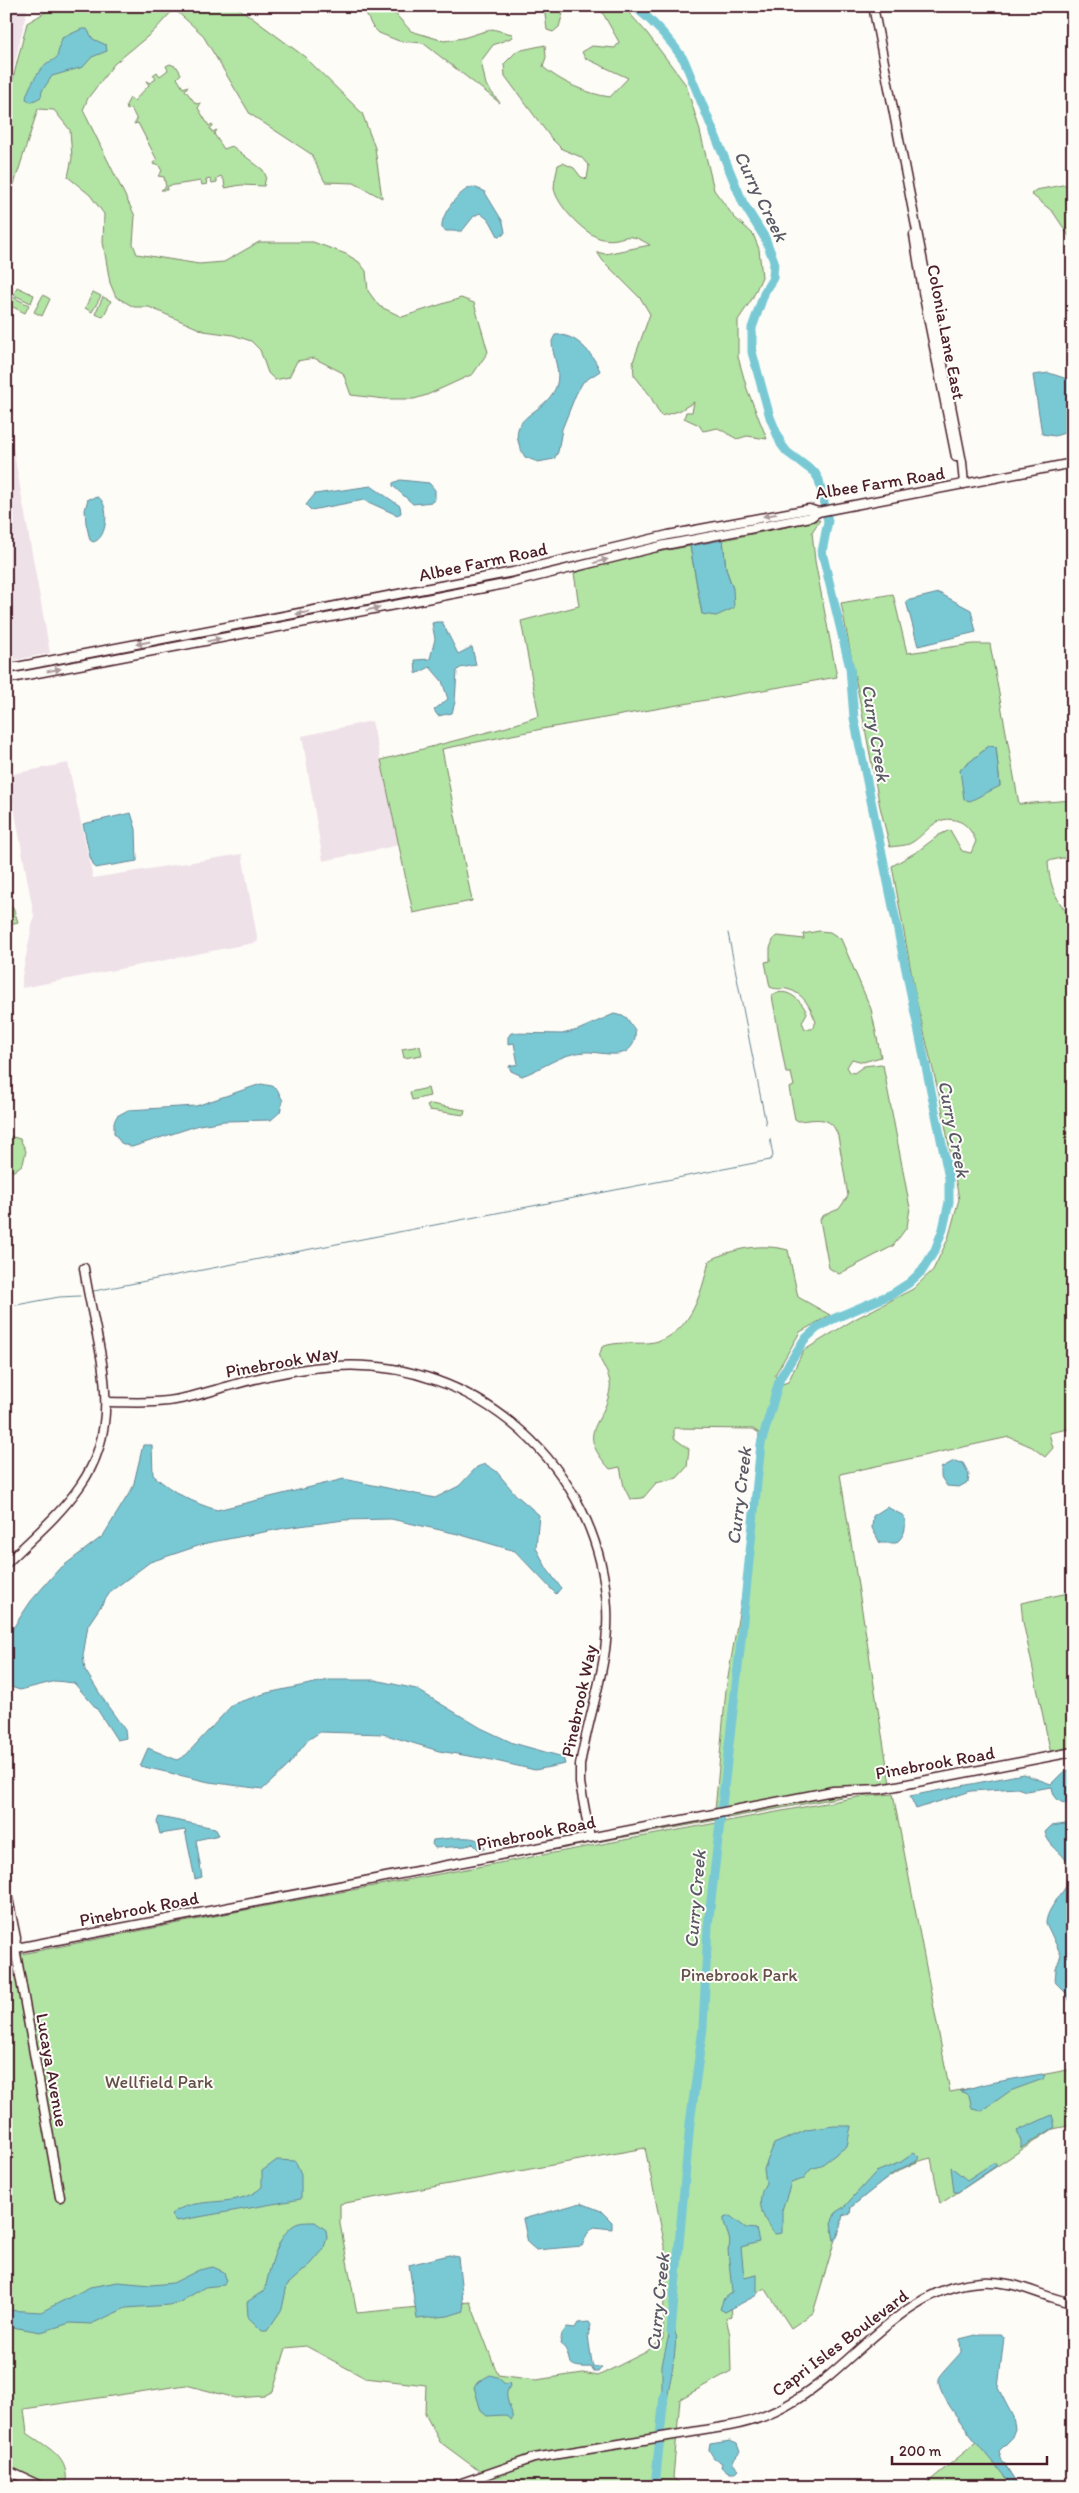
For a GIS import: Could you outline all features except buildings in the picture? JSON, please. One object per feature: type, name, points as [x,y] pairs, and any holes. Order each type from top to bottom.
[{"type":"street","name":"Colonia Lane East","points":[[873,6],[910,195],[923,292],[955,453],[964,484]]},
{"type":"street","name":"Albee Farm Road","points":[[6,679],[486,588],[665,545],[811,517],[818,512],[843,506],[1073,463]]},
{"type":"street","name":"Albee Farm Road","points":[[6,669],[494,576],[642,540],[743,520],[809,509],[818,512]]},
{"type":"street","points":[[486,588],[501,581],[574,564],[576,557]]},
{"type":"street","points":[[126,646],[128,656]]},
{"type":"street","points":[[6,1564],[66,1503],[85,1479],[102,1439],[107,1402],[84,1268]]},
{"type":"street","name":"Pinebrook Way","points":[[107,1402],[168,1402],[250,1380],[298,1370],[336,1366],[370,1366],[407,1371],[451,1386],[488,1404],[524,1432],[554,1464],[574,1494],[593,1535],[604,1577],[607,1608],[606,1651],[580,1765],[580,1782],[590,1838]]},
{"type":"street","name":"Pinebrook Road","points":[[10,1949],[839,1790],[881,1789],[1073,1752]]},
{"type":"street","name":"Lucaya Avenue","points":[[6,1888],[16,1938],[10,1949]]},
{"type":"street","name":"Lucaya Avenue","points":[[6,1925],[60,2197]]},
{"type":"street","name":"Capri Isles Boulevard","points":[[450,2487],[534,2458],[740,2424],[782,2408],[801,2397],[911,2307],[947,2289],[979,2282],[1000,2282],[1073,2303]]},
{"type":"street","points":[[6,2470],[43,2487]]},
{"type":"shaded area","points":[[6,6],[28,6],[6,101]]},
{"type":"shaded area","points":[[6,409],[50,653],[6,662]]},
{"type":"shaded area","points":[[372,721],[399,845],[395,844],[395,846],[323,861],[302,736]]},
{"type":"shaded area","points":[[68,763],[93,878],[242,854],[258,942],[22,988],[22,976],[34,916],[8,775]]},
{"type":"green space","points":[[56,6],[236,6],[305,57],[362,113],[375,148],[382,198],[354,183],[325,182],[311,154],[250,114],[202,34],[174,9],[153,32],[114,64],[88,98],[83,110],[135,216],[133,244],[137,254],[199,264],[224,262],[259,242],[313,242],[346,254],[359,262],[366,271],[368,291],[379,306],[402,317],[461,298],[474,303],[488,352],[473,374],[414,399],[385,399],[351,395],[343,373],[314,358],[297,361],[289,377],[275,380],[268,373],[260,350],[251,341],[233,335],[204,331],[149,307],[134,307],[116,297],[110,283],[103,242],[104,214],[90,195],[68,177],[72,158],[70,130],[54,110],[38,109],[10,197],[6,196],[6,106],[27,23]]},
{"type":"green space","points":[[362,6],[388,6],[411,31],[444,41],[463,38],[492,29],[512,34],[513,37],[493,45],[481,61],[486,85],[500,103],[423,43],[399,41],[379,33],[372,26]]},
{"type":"green space","points":[[544,6],[565,6],[559,27],[553,32],[547,30]]},
{"type":"green space","points":[[601,6],[623,6],[647,33],[686,85],[699,127],[714,190],[734,217],[753,234],[759,249],[762,277],[752,299],[738,320],[738,357],[747,389],[767,439],[747,436],[737,439],[718,428],[703,431],[699,425],[684,418],[686,412],[692,412],[694,402],[679,411],[661,416],[649,394],[634,375],[633,362],[650,314],[641,299],[603,261],[597,252],[605,254],[650,245],[634,237],[610,240],[596,237],[589,233],[566,211],[560,203],[554,188],[558,165],[563,163],[574,168],[581,177],[587,179],[589,166],[581,157],[562,149],[551,138],[505,76],[504,64],[517,51],[545,45],[546,57],[543,67],[558,78],[575,86],[592,93],[610,97],[628,78],[585,58],[582,52],[592,46],[615,48],[619,42],[601,10]]},
{"type":"green space","points":[[170,64],[177,67],[181,74],[177,78],[183,88],[188,86],[185,90],[196,104],[201,103],[198,108],[209,126],[212,124],[213,126],[210,128],[212,132],[217,130],[214,134],[224,149],[232,146],[263,170],[266,176],[264,186],[241,185],[225,188],[224,180],[221,176],[217,178],[217,182],[212,183],[210,179],[206,180],[207,184],[202,185],[201,181],[168,186],[167,190],[161,190],[166,187],[164,177],[158,176],[162,171],[158,164],[154,165],[153,163],[157,160],[138,123],[134,124],[137,120],[131,108],[127,110],[126,105],[130,98],[134,101],[149,85],[146,81],[150,83],[156,79],[153,75],[157,72],[160,76],[168,70],[166,66]]},
{"type":"green space","points":[[1073,183],[1073,242],[1053,212],[1031,194],[1036,190]]},
{"type":"green space","points":[[17,287],[34,295],[31,303],[14,295]]},
{"type":"green space","points":[[93,292],[101,296],[92,312],[85,308]]},
{"type":"green space","points":[[43,295],[50,299],[42,316],[34,312]]},
{"type":"green space","points":[[13,297],[29,305],[25,313],[9,305]]},
{"type":"green space","points":[[103,297],[111,301],[103,317],[95,314]]},
{"type":"green space","points":[[820,520],[812,532],[815,561],[837,677],[542,729],[442,749],[472,901],[413,913],[381,760],[507,727],[539,716],[521,621],[579,606],[574,573],[624,558],[690,546],[702,614],[733,589],[726,569],[723,540]]},
{"type":"green space","points":[[893,594],[907,653],[973,644],[990,644],[1019,804],[1073,800],[1073,859],[1062,858],[1048,861],[1054,892],[1062,906],[1073,919],[1073,1428],[1049,1433],[1053,1448],[1045,1457],[1032,1447],[1009,1437],[840,1474],[890,1784],[839,1787],[715,1811],[726,1689],[745,1578],[759,1433],[753,1429],[674,1428],[674,1438],[689,1449],[687,1467],[677,1478],[656,1483],[643,1498],[630,1499],[624,1487],[620,1467],[610,1469],[599,1456],[594,1445],[594,1429],[607,1402],[610,1389],[608,1376],[599,1357],[602,1347],[618,1343],[647,1343],[661,1340],[673,1334],[691,1314],[702,1288],[709,1261],[728,1253],[748,1248],[778,1248],[788,1250],[798,1297],[830,1315],[800,1332],[775,1375],[779,1385],[788,1382],[803,1351],[855,1319],[913,1289],[933,1270],[948,1239],[959,1199],[941,1103],[916,999],[892,866],[918,851],[939,835],[950,830],[962,851],[971,853],[976,841],[966,825],[959,821],[947,819],[935,823],[909,844],[890,847],[880,807],[841,603]],"holes":[[[989,746],[996,747],[1000,786],[960,770]]]},
{"type":"green space","points":[[6,887],[10,907],[13,907],[18,922],[6,925]]},
{"type":"green space","points":[[819,931],[830,932],[841,939],[871,1009],[881,1057],[863,1062],[852,1059],[847,1067],[850,1072],[854,1073],[864,1066],[883,1065],[910,1208],[907,1227],[893,1246],[839,1274],[829,1268],[820,1220],[822,1216],[839,1209],[848,1196],[838,1136],[835,1129],[827,1121],[798,1121],[795,1119],[789,1088],[794,1086],[791,1073],[786,1073],[772,996],[783,992],[797,999],[807,1013],[802,1022],[805,1029],[812,1029],[816,1022],[809,1006],[802,997],[787,989],[770,987],[765,962],[770,961],[770,948],[774,938],[778,936],[804,939],[803,934]]},
{"type":"green space","points":[[420,1046],[422,1055],[404,1058],[402,1049]]},
{"type":"green space","points":[[428,1088],[430,1096],[412,1100],[410,1092]]},
{"type":"green space","points":[[431,1104],[465,1110],[464,1115],[429,1110],[427,1106]]},
{"type":"green space","points":[[6,1135],[20,1139],[26,1151],[23,1164],[14,1171],[6,1171]]},
{"type":"green space","points":[[1073,1592],[1073,1749],[1051,1754],[1023,1622],[1021,1603]]},
{"type":"green space","points":[[891,1790],[891,1792],[858,1794],[305,1896],[566,1845],[714,1819],[715,1816],[839,1793]]},
{"type":"green space","points":[[893,1794],[950,2092],[1073,2069],[1073,2125],[1053,2129],[940,2204],[931,2158],[919,2161],[888,2178],[851,2207],[850,2213],[842,2216],[813,2313],[791,2328],[765,2288],[731,2307],[732,2316],[726,2318],[730,2335],[731,2371],[680,2399],[673,2478],[685,2487],[501,2487],[440,2442],[425,2414],[426,2385],[365,2378],[306,2346],[286,2348],[273,2391],[264,2396],[236,2398],[186,2385],[24,2409],[27,2433],[50,2449],[62,2461],[65,2468],[65,2487],[12,2487],[15,2479],[6,2474],[6,1957],[281,1903],[858,1797]],"holes":[[[645,2148],[665,2246],[663,2339],[646,2352],[598,2376],[583,2373],[536,2380],[498,2375],[470,2302],[357,2313],[340,2224],[340,2204]]]},
{"type":"green space","points":[[977,2442],[1002,2460],[1019,2487],[922,2487]]},
{"type":"water","points":[[82,29],[87,29],[93,39],[106,45],[107,51],[92,57],[83,67],[52,76],[42,91],[41,97],[31,102],[26,99],[31,85],[41,70],[47,63],[57,57],[62,38]]},
{"type":"water","points":[[473,187],[484,191],[503,222],[505,232],[503,235],[498,236],[490,221],[480,213],[474,216],[462,231],[446,231],[442,228],[444,216],[452,203],[462,192]]},
{"type":"water","points":[[555,335],[563,335],[577,341],[593,358],[600,371],[583,382],[576,394],[562,429],[558,452],[554,459],[538,462],[525,457],[517,432],[520,424],[526,417],[550,397],[556,387],[558,375],[552,347]]},
{"type":"water","points":[[1049,373],[1073,381],[1073,430],[1055,436],[1042,434],[1033,375]]},
{"type":"water","points":[[400,480],[429,483],[435,490],[435,499],[432,502],[413,504],[393,486],[393,483]]},
{"type":"water","points":[[371,486],[400,506],[401,513],[397,515],[364,500],[311,510],[306,505],[315,494]]},
{"type":"water","points":[[98,497],[104,507],[106,521],[102,535],[93,542],[90,540],[85,510],[88,499]]},
{"type":"water","points":[[723,540],[726,569],[733,589],[734,608],[716,616],[702,614],[690,546]]},
{"type":"water","points":[[939,593],[971,610],[976,632],[918,646],[906,601]]},
{"type":"water","points":[[442,622],[458,654],[472,647],[476,665],[460,668],[457,671],[455,702],[452,713],[438,716],[434,710],[448,699],[442,681],[430,667],[416,674],[415,660],[430,659],[435,639],[432,623]]},
{"type":"water","points":[[989,746],[996,747],[1000,786],[970,801],[964,799],[960,770]]},
{"type":"water","points":[[131,813],[136,829],[137,861],[95,868],[90,857],[83,824]]},
{"type":"water","points":[[614,1014],[626,1017],[635,1030],[634,1042],[627,1051],[617,1054],[575,1053],[522,1076],[511,1071],[509,1066],[518,1064],[514,1043],[508,1044],[508,1037],[511,1033],[562,1034],[578,1030]]},
{"type":"water","points":[[261,1084],[277,1089],[283,1101],[280,1112],[271,1120],[224,1121],[199,1125],[132,1147],[121,1143],[114,1133],[114,1122],[117,1116],[128,1110],[196,1106]]},
{"type":"water","points":[[143,1445],[152,1445],[153,1475],[183,1496],[217,1510],[344,1479],[435,1498],[459,1486],[477,1467],[485,1464],[496,1471],[516,1495],[539,1515],[536,1548],[547,1569],[561,1588],[556,1594],[515,1551],[458,1534],[391,1519],[344,1520],[285,1528],[207,1543],[150,1562],[111,1591],[88,1625],[83,1656],[85,1670],[125,1730],[126,1738],[117,1740],[97,1709],[74,1683],[56,1681],[20,1690],[11,1687],[6,1665],[9,1634],[31,1601],[58,1570],[103,1536],[133,1487]]},
{"type":"water","points":[[954,1461],[963,1463],[969,1474],[968,1482],[959,1487],[947,1486],[941,1477],[941,1468]]},
{"type":"water","points":[[887,1507],[904,1516],[904,1531],[896,1543],[880,1543],[872,1528],[873,1516]]},
{"type":"water","points":[[329,1680],[375,1680],[416,1689],[481,1728],[513,1743],[563,1757],[565,1764],[535,1770],[439,1751],[383,1734],[320,1732],[308,1740],[286,1768],[263,1789],[209,1782],[140,1766],[148,1748],[177,1760],[186,1755],[233,1704],[267,1693]]},
{"type":"water","points":[[1073,1769],[1073,1805],[1058,1800],[1054,1795],[1052,1787],[1026,1791],[1017,1788],[971,1791],[916,1809],[910,1796],[1023,1774],[1051,1784],[1063,1772]]},
{"type":"water","points":[[159,1817],[215,1828],[219,1835],[196,1840],[202,1877],[195,1879],[185,1830],[160,1834],[157,1822]]},
{"type":"water","points":[[1073,1823],[1073,2009],[1066,1993],[1055,1982],[1056,1969],[1061,1955],[1046,1923],[1047,1916],[1071,1876],[1071,1871],[1066,1860],[1047,1838],[1045,1832],[1051,1826]]},
{"type":"water","points":[[452,1838],[476,1839],[480,1841],[485,1849],[478,1849],[472,1843],[466,1846],[435,1848],[432,1844],[433,1840]]},
{"type":"water","points":[[1042,2074],[1045,2076],[1043,2079],[1010,2091],[982,2111],[972,2109],[969,2095],[960,2091],[985,2084]]},
{"type":"water","points":[[1052,2115],[1055,2127],[1021,2148],[1021,2141],[1017,2131]]},
{"type":"water","points":[[834,2126],[851,2126],[847,2146],[820,2166],[811,2169],[803,2179],[791,2183],[782,2210],[782,2233],[775,2234],[764,2216],[761,2203],[761,2196],[766,2183],[764,2169],[774,2144],[807,2130]]},
{"type":"water","points":[[914,2153],[919,2157],[917,2161],[896,2171],[851,2207],[850,2213],[843,2215],[838,2235],[834,2241],[831,2223],[836,2212],[844,2207],[876,2172],[901,2162]]},
{"type":"water","points":[[277,2160],[295,2161],[301,2175],[301,2199],[176,2221],[171,2214],[181,2208],[193,2205],[241,2198],[252,2194],[262,2187],[262,2171]]},
{"type":"water","points":[[993,2163],[996,2163],[996,2166],[958,2192],[954,2192],[951,2167],[967,2180]]},
{"type":"water","points":[[581,2203],[601,2211],[612,2222],[612,2229],[594,2227],[587,2234],[582,2246],[536,2250],[528,2243],[523,2219]]},
{"type":"water","points":[[730,2216],[746,2228],[756,2229],[759,2242],[741,2247],[744,2278],[757,2275],[757,2295],[725,2312],[720,2309],[724,2298],[732,2292],[728,2250],[730,2242],[724,2222],[724,2218]]},
{"type":"water","points":[[315,2222],[326,2230],[327,2238],[323,2250],[311,2264],[287,2285],[282,2309],[267,2331],[262,2331],[248,2317],[247,2302],[265,2290],[276,2252],[285,2233],[299,2223]]},
{"type":"water","points":[[449,2255],[458,2257],[464,2311],[448,2316],[417,2319],[409,2265]]},
{"type":"water","points":[[213,2267],[224,2272],[226,2279],[224,2285],[205,2287],[180,2302],[169,2305],[126,2308],[91,2324],[70,2323],[41,2332],[6,2326],[6,2310],[41,2312],[90,2287],[118,2282],[151,2285],[173,2283],[199,2270]]},
{"type":"water","points":[[672,2321],[675,2328],[675,2349],[667,2404],[662,2407],[662,2365]]},
{"type":"water","points":[[589,2322],[591,2325],[588,2336],[593,2367],[602,2367],[598,2372],[594,2372],[591,2367],[574,2366],[569,2360],[565,2348],[560,2344],[562,2334],[567,2327],[575,2328],[578,2323]]},
{"type":"water","points":[[980,2334],[1000,2334],[1004,2337],[998,2388],[1013,2417],[1015,2429],[1011,2439],[999,2451],[1002,2460],[1019,2487],[1013,2487],[983,2450],[957,2417],[940,2388],[940,2377],[961,2352],[960,2339]]},
{"type":"water","points":[[490,2375],[497,2377],[505,2384],[509,2383],[507,2399],[512,2420],[504,2415],[487,2416],[481,2411],[474,2387],[478,2382]]},
{"type":"water","points":[[730,2441],[737,2444],[740,2452],[733,2461],[733,2464],[739,2469],[735,2473],[730,2473],[721,2467],[722,2463],[714,2458],[709,2450],[710,2444]]},
{"type":"waterway","name":"Curry Creek","points":[[634,6],[661,31],[684,60],[743,203],[765,238],[774,261],[773,278],[765,291],[752,328],[752,352],[770,417],[781,444],[787,452],[815,473],[819,480],[828,521],[822,552],[850,668],[854,718],[949,1178],[949,1202],[943,1229],[935,1250],[922,1271],[909,1283],[892,1294],[833,1319],[817,1328],[804,1340],[780,1378],[761,1444],[740,1650],[708,1926],[703,2028],[690,2123],[671,2332]]},
{"type":"waterway","points":[[728,933],[766,1124]]},
{"type":"waterway","points":[[94,1291],[770,1160],[773,1156],[770,1139]]},
{"type":"waterway","points":[[6,1307],[59,1297],[80,1296]]},
{"type":"waterway","name":"Curry Creek","points":[[655,2487],[664,2395]]},
{"type":"park label","name":"Pinebrook Park","points":[[739,1975]]},
{"type":"park label","name":"Wellfield Park","points":[[159,2082]]}]
